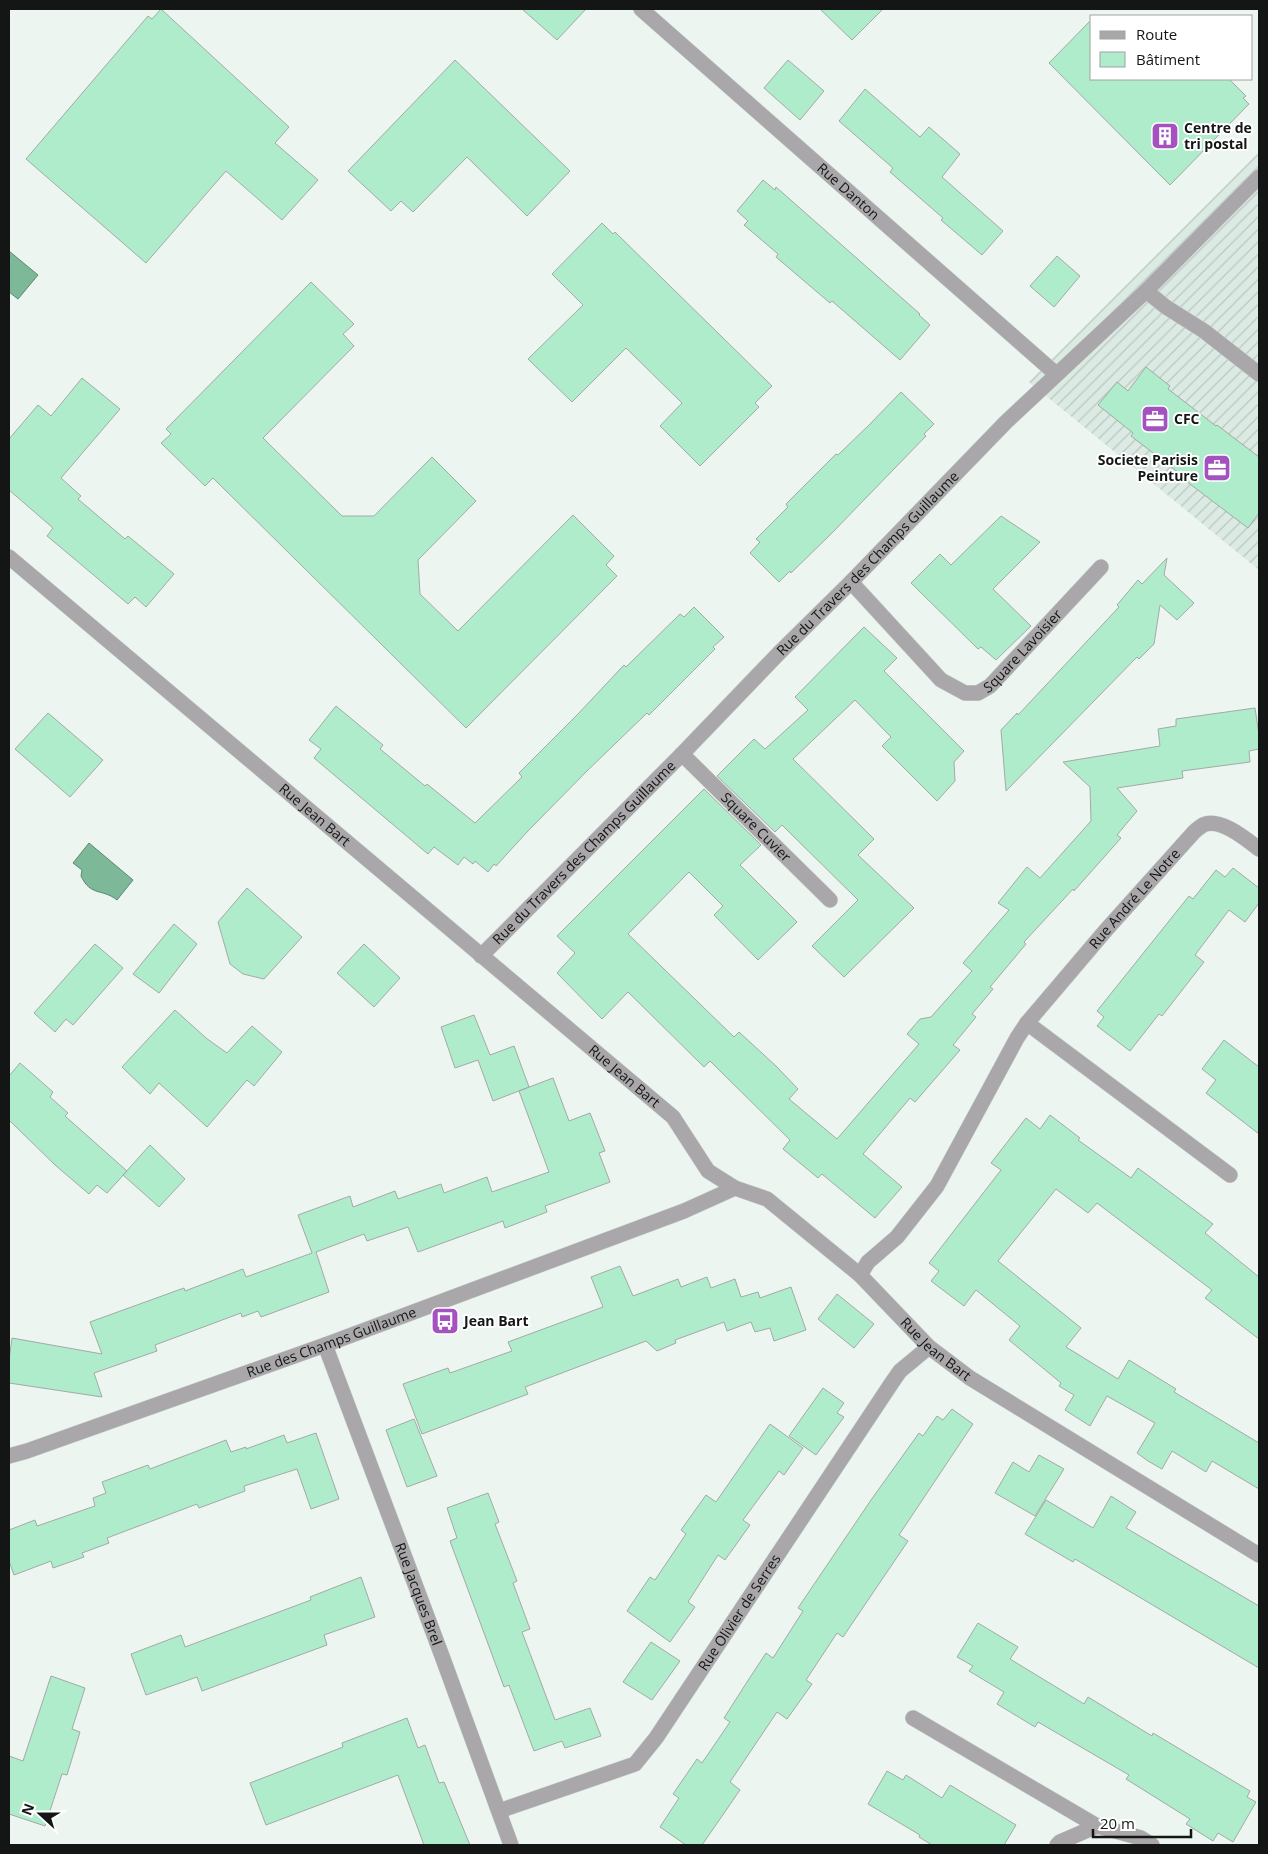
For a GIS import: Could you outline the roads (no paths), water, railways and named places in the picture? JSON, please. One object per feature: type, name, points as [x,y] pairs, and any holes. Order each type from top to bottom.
[{"type":"street","name":"Rue Danton","points":[[641,9],[1056,374]]},
{"type":"street","name":"Rue du Travers des Champs Guillaume","points":[[481,956],[682,754],[1006,422],[1146,291],[1259,177]]},
{"type":"street","points":[[1146,291],[1166,308],[1204,331],[1259,374]]},
{"type":"street","name":"Rue Jean Bart","points":[[9,557],[673,1117],[708,1171],[735,1188],[767,1199],[860,1275],[928,1347],[970,1378],[1259,1555]]},
{"type":"street","name":"Square Lavoisier","points":[[851,582],[941,680],[965,693],[978,692],[990,686],[1101,567]]},
{"type":"street","name":"Square Cuvier","points":[[682,754],[830,900]]},
{"type":"street","name":"Rue André Le Notre","points":[[860,1275],[868,1262],[897,1237],[937,1186],[1017,1038],[1027,1023],[1106,930],[1194,832],[1204,825],[1218,823],[1243,837],[1259,849]]},
{"type":"street","points":[[1027,1023],[1230,1175]]},
{"type":"street","name":"Rue des Champs Guillaume","points":[[9,1456],[325,1345],[684,1211],[735,1188]]},
{"type":"street","name":"Rue Jacques Brel","points":[[325,1345],[511,1845]]},
{"type":"street","name":"Rue Olivier de Serres","points":[[499,1811],[635,1764],[656,1738],[900,1371],[928,1347]]},
{"type":"street","points":[[913,1718],[1097,1826],[1141,1838],[1152,1845]]},
{"type":"street","points":[[1057,1845],[1097,1826]]},
{"type":"place","name":"Centre de tri postal","points":[[1165,136]]},
{"type":"place","name":"CFC","points":[[1155,419]]},
{"type":"place","name":"Societe Parisis Peinture","points":[[1217,468]]},
{"type":"place","name":"Jean Bart","points":[[445,1321]]}]
